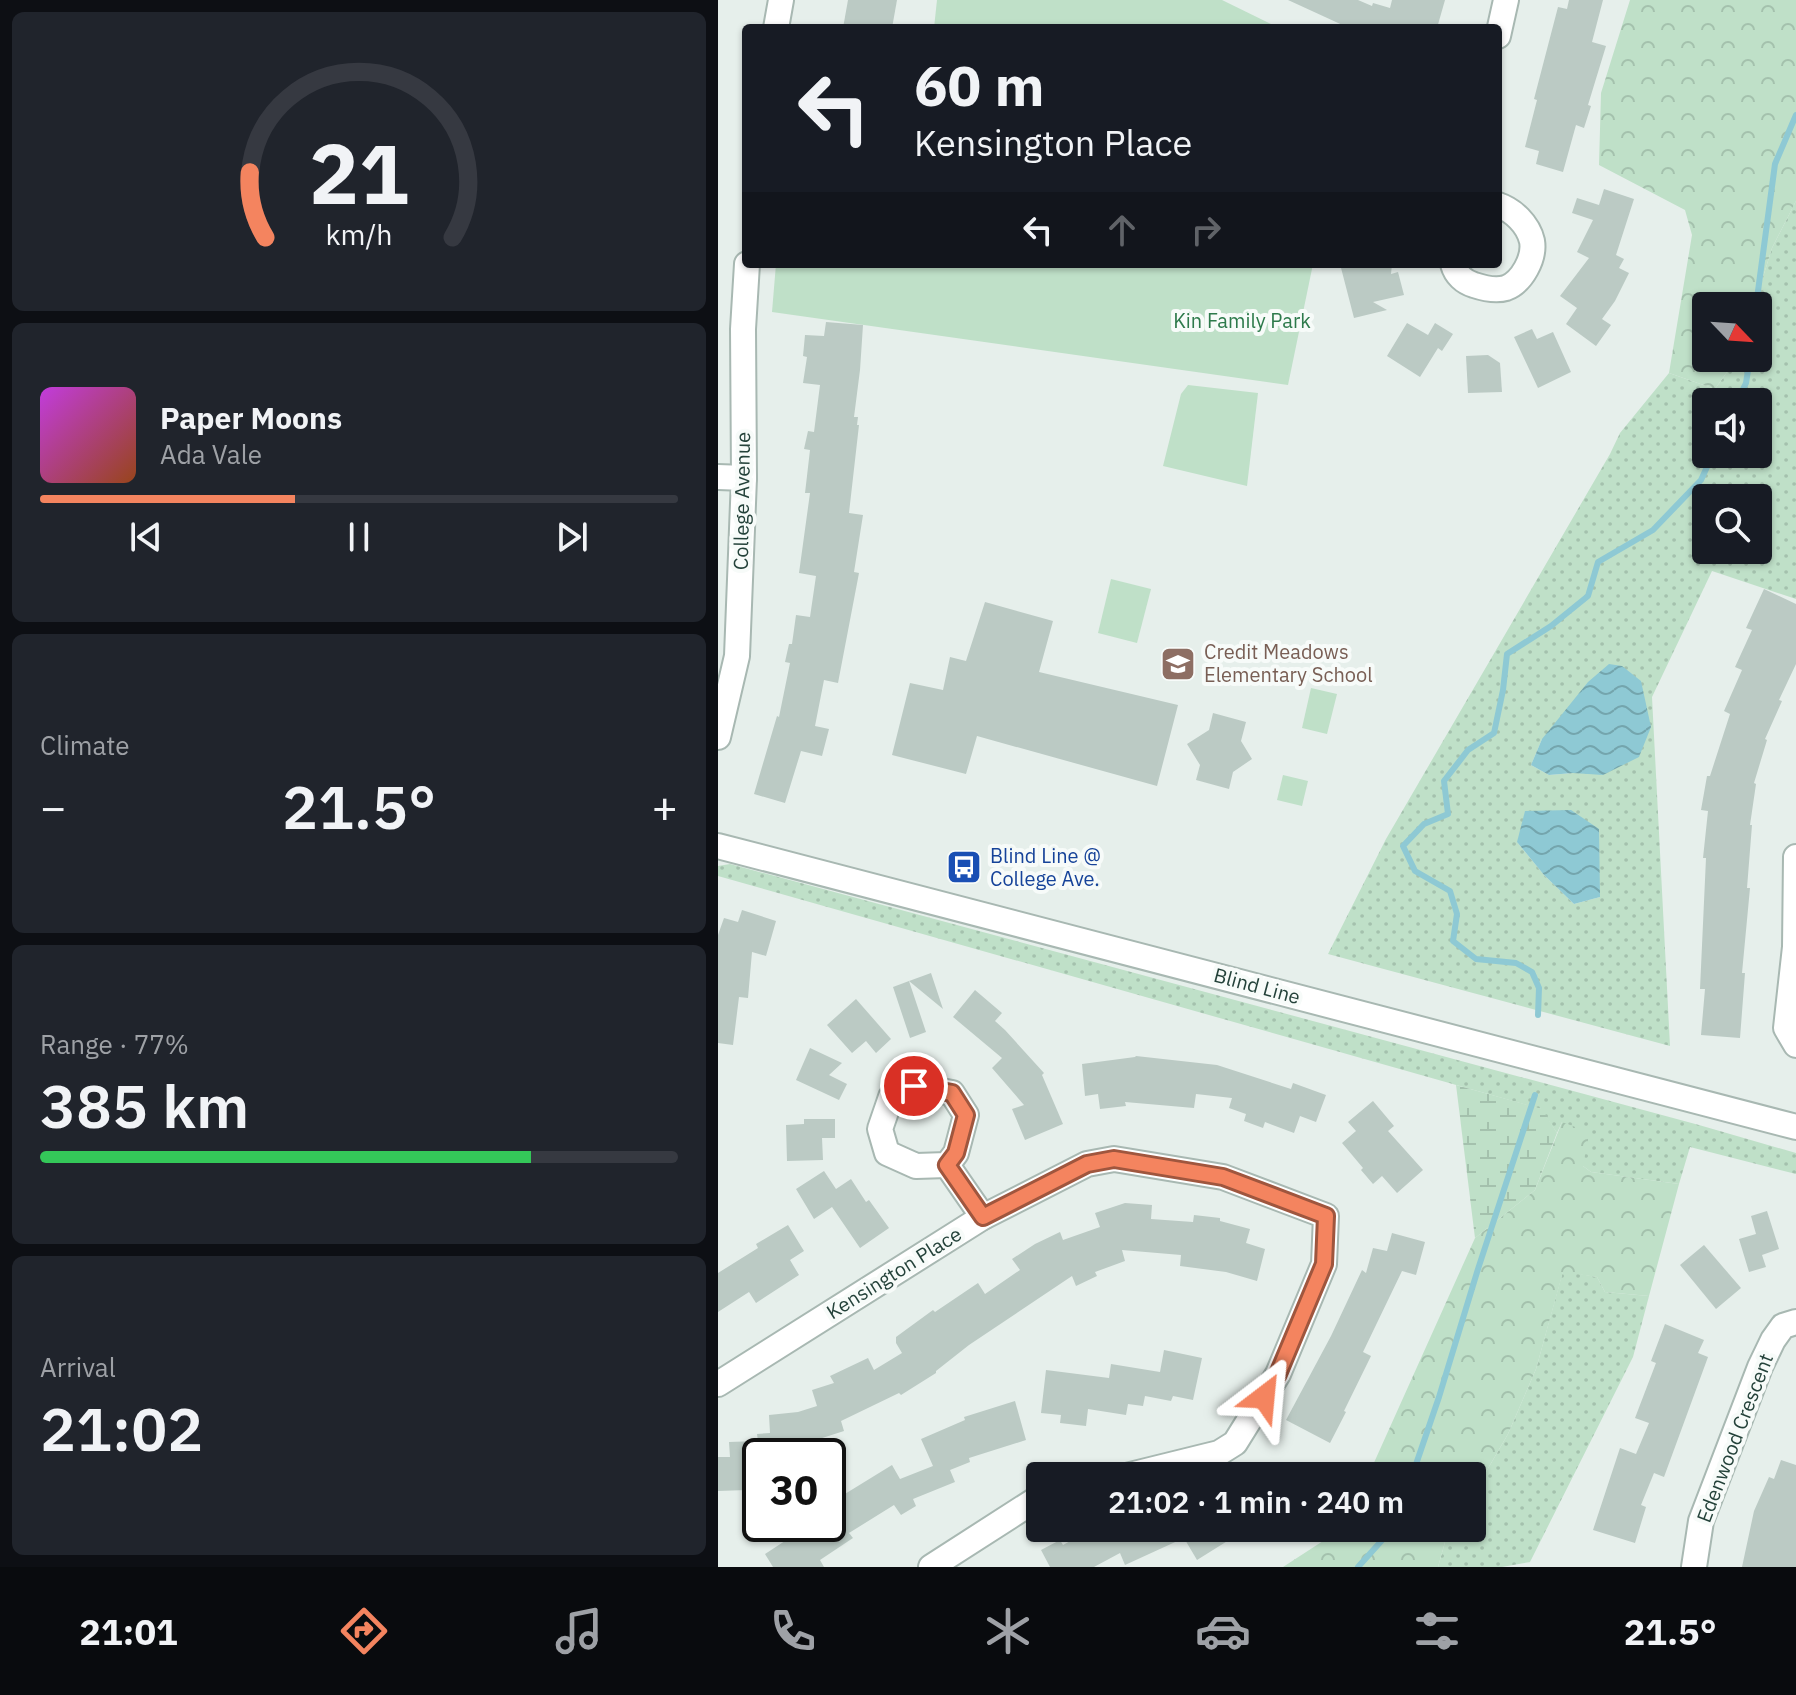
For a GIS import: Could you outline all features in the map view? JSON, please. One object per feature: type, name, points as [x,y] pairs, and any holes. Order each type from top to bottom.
[{"type":"street","points":[[777,24],[781,0]]},
{"type":"street","points":[[1501,24],[1506,0]]},
{"type":"street","points":[[1454,268],[1466,283],[1485,289],[1505,288],[1522,276],[1530,258],[1532,241],[1515,214],[1502,207]]},
{"type":"street","name":"College Avenue","points":[[718,737],[737,656],[744,478],[743,342],[747,268]]},
{"type":"street","points":[[718,477],[744,478]]},
{"type":"street","name":"Blind Line","points":[[718,846],[1796,1127]]},
{"type":"street","points":[[1796,857],[1795,947],[1786,1028],[1796,1045]]},
{"type":"street","name":"Kensington Place","points":[[718,1384],[983,1217],[1087,1164],[1114,1159],[1223,1177],[1326,1216],[1324,1264],[1278,1374],[1235,1443],[1219,1453],[1183,1462]]},
{"type":"street","points":[[947,1165],[983,1217]]},
{"type":"street","name":"Edenwood Crescent","points":[[1694,1567],[1701,1521],[1760,1367],[1783,1326],[1796,1322]]},
{"type":"street","points":[[931,1567],[1026,1506]]},
{"type":"green space","points":[[937,0],[1222,0],[1271,24],[934,24]]},
{"type":"green space","points":[[1630,0],[1796,0],[1796,201],[1772,248],[1758,292],[1692,292],[1692,372],[1727,372],[1716,388],[1669,373],[1692,235],[1685,210],[1599,165],[1601,93]]},
{"type":"green space","points":[[1796,201],[1796,599],[1712,571],[1652,697],[1670,1046],[1328,954],[1386,839],[1620,433],[1669,373],[1712,388],[1692,388],[1692,468],[1772,468],[1772,388],[1716,388],[1727,372],[1772,372],[1772,292],[1758,292],[1772,248]],"holes":[[[1542,739],[1573,773],[1549,775],[1531,765]],[[1517,842],[1600,897],[1574,904],[1544,875]]]},
{"type":"green space","name":"Kin Family Park","points":[[776,268],[1312,268],[1288,385],[772,312]]},
{"type":"green space","points":[[1188,385],[1258,393],[1247,486],[1163,466],[1181,394]]},
{"type":"green space","points":[[1111,579],[1151,589],[1137,643],[1098,633]]},
{"type":"green space","points":[[1311,688],[1337,694],[1327,734],[1302,728]]},
{"type":"green space","points":[[1283,775],[1308,781],[1302,806],[1277,800]]},
{"type":"green space","points":[[730,864],[1796,1153],[1796,1174],[1690,1147],[1679,1184],[1591,1172],[1583,1166],[1562,1122],[1557,1133],[1541,1109],[718,876],[718,866]]},
{"type":"green space","points":[[1456,1085],[1542,1109],[1557,1133],[1535,1190],[1475,1238]]},
{"type":"green space","points":[[1562,1122],[1589,1132],[1583,1166],[1591,1172],[1679,1184],[1649,1296],[1605,1292],[1597,1277],[1563,1272],[1536,1369],[1508,1434],[1486,1472],[1486,1462],[1374,1462],[1475,1238],[1535,1190]]},
{"type":"green space","points":[[1563,1271],[1597,1277],[1605,1292],[1649,1296],[1633,1357],[1530,1562],[1502,1567],[1438,1567],[1445,1542],[1486,1542],[1486,1472],[1508,1434],[1536,1369]]},
{"type":"green space","points":[[1321,1542],[1445,1542],[1438,1567],[1283,1567]]},
{"type":"water","points":[[1609,664],[1622,666],[1641,681],[1651,727],[1639,757],[1603,775],[1549,775],[1531,765],[1542,739],[1588,682]]},
{"type":"water","points":[[1571,810],[1599,829],[1600,897],[1574,904],[1544,875],[1517,842],[1525,811]]},
{"type":"building","points":[[848,0],[897,0],[893,24],[844,24]]},
{"type":"building","points":[[1288,0],[1358,0],[1372,6],[1373,3],[1390,8],[1392,0],[1445,0],[1438,24],[1340,24]]},
{"type":"building","points":[[1569,0],[1603,0],[1592,42],[1606,46],[1584,128],[1576,125],[1563,172],[1536,164],[1539,151],[1525,147],[1558,7],[1567,9]]},
{"type":"building","points":[[1604,189],[1634,199],[1616,255],[1624,259],[1619,268],[1629,273],[1602,319],[1611,325],[1596,346],[1566,324],[1577,308],[1560,296],[1589,258],[1577,252],[1593,220],[1572,213],[1577,198],[1599,205]]},
{"type":"building","points":[[1341,268],[1392,268],[1391,274],[1398,272],[1404,295],[1373,302],[1387,310],[1354,318]]},
{"type":"building","points":[[826,322],[863,325],[854,417],[858,417],[859,425],[849,513],[863,515],[854,572],[859,573],[838,683],[824,680],[815,726],[829,729],[822,756],[801,751],[785,803],[754,794],[779,717],[790,663],[785,662],[789,644],[792,644],[796,615],[810,617],[816,576],[799,573],[810,493],[805,493],[810,450],[804,449],[808,431],[814,432],[820,385],[803,383],[807,357],[803,356],[805,335],[824,336]]},
{"type":"building","points":[[1407,323],[1428,335],[1435,323],[1453,334],[1442,351],[1438,348],[1420,377],[1387,356]]},
{"type":"building","points":[[1532,329],[1537,339],[1553,332],[1571,372],[1538,388],[1514,337]]},
{"type":"building","points":[[1488,355],[1500,363],[1502,392],[1468,393],[1466,356]]},
{"type":"building","points":[[1764,589],[1796,604],[1796,664],[1765,739],[1754,783],[1740,1038],[1701,1035],[1705,989],[1700,989],[1706,858],[1703,858],[1708,811],[1701,810],[1707,776],[1710,776],[1730,714],[1724,711],[1742,670],[1735,667],[1752,630],[1746,628]]},
{"type":"building","points":[[985,602],[1053,621],[1039,672],[1178,705],[1157,786],[977,736],[966,774],[892,755],[910,683],[943,690],[950,657],[966,661]]},
{"type":"building","points":[[1213,713],[1246,722],[1241,741],[1252,759],[1233,772],[1229,789],[1196,780],[1200,765],[1187,744],[1209,730]]},
{"type":"building","points":[[742,910],[776,921],[766,956],[752,952],[748,998],[739,997],[733,1045],[718,1043],[718,935],[724,918],[738,922]]},
{"type":"building","points":[[931,973],[943,1009],[909,981]]},
{"type":"building","points":[[909,981],[926,1032],[910,1038],[893,987]]},
{"type":"building","points":[[975,990],[1002,1013],[995,1021],[1044,1073],[1042,1075],[1063,1124],[1025,1140],[1012,1109],[1024,1105],[992,1068],[1002,1058],[953,1017]]},
{"type":"building","points":[[856,999],[891,1039],[876,1053],[866,1041],[852,1053],[827,1025]]},
{"type":"building","points":[[810,1048],[842,1063],[829,1075],[847,1084],[839,1100],[796,1080]]},
{"type":"building","points":[[1136,1056],[1217,1065],[1291,1089],[1293,1083],[1326,1095],[1316,1122],[1300,1116],[1294,1133],[1265,1122],[1263,1128],[1244,1121],[1246,1114],[1229,1108],[1232,1098],[1196,1094],[1194,1108],[1125,1102],[1126,1106],[1100,1109],[1098,1094],[1085,1096],[1082,1064]]},
{"type":"building","points":[[1373,1101],[1394,1126],[1388,1131],[1423,1170],[1397,1193],[1382,1176],[1373,1184],[1342,1143],[1356,1131],[1348,1122]]},
{"type":"building","points":[[804,1119],[835,1119],[835,1138],[822,1138],[823,1160],[787,1161],[786,1125],[804,1124]]},
{"type":"building","points":[[824,1171],[836,1189],[851,1179],[889,1228],[860,1248],[832,1207],[814,1219],[796,1189]]},
{"type":"building","points":[[1125,1203],[1152,1205],[1151,1219],[1193,1222],[1194,1215],[1220,1218],[1220,1221],[1250,1229],[1246,1243],[1265,1249],[1257,1281],[1226,1272],[1180,1266],[1181,1255],[1122,1250],[1125,1261],[1095,1272],[1097,1276],[1076,1286],[1072,1276],[901,1395],[899,1393],[841,1421],[844,1431],[822,1438],[758,1438],[757,1434],[770,1433],[769,1415],[817,1406],[812,1390],[834,1383],[830,1376],[868,1358],[874,1370],[902,1353],[896,1337],[978,1283],[985,1294],[1020,1270],[1012,1259],[1035,1244],[1060,1232],[1063,1240],[1100,1227],[1095,1213]]},
{"type":"building","points":[[1767,1211],[1779,1249],[1762,1255],[1766,1267],[1749,1272],[1739,1239],[1756,1234],[1751,1216]]},
{"type":"building","points":[[788,1225],[804,1251],[790,1260],[799,1275],[756,1303],[749,1292],[718,1312],[718,1273],[758,1248],[756,1244]]},
{"type":"building","points":[[1392,1233],[1425,1242],[1416,1275],[1402,1271],[1363,1352],[1371,1356],[1330,1443],[1286,1420],[1362,1270],[1366,1273],[1373,1248],[1387,1251]]},
{"type":"building","points":[[1704,1245],[1741,1288],[1716,1309],[1680,1265]]},
{"type":"building","points":[[1665,1324],[1704,1340],[1698,1353],[1708,1357],[1664,1477],[1654,1473],[1641,1505],[1646,1507],[1635,1543],[1593,1530],[1620,1448],[1636,1454],[1649,1423],[1635,1418],[1656,1363],[1651,1361]]},
{"type":"building","points":[[1164,1350],[1202,1358],[1193,1400],[1173,1396],[1171,1401],[1145,1396],[1143,1406],[1128,1404],[1126,1415],[1088,1409],[1086,1426],[1060,1423],[1061,1415],[1041,1413],[1046,1370],[1109,1378],[1111,1364],[1160,1372]]},
{"type":"building","points":[[1015,1401],[1026,1440],[969,1458],[970,1462],[950,1470],[955,1482],[913,1499],[916,1506],[901,1515],[894,1505],[849,1533],[853,1538],[820,1560],[824,1567],[773,1567],[765,1554],[783,1542],[846,1542],[846,1493],[892,1465],[900,1479],[933,1466],[921,1439],[965,1420],[964,1417]]},
{"type":"building","points":[[729,1442],[742,1442],[742,1490],[718,1491],[718,1457],[730,1457]]},
{"type":"building","points":[[1781,1460],[1796,1465],[1796,1567],[1742,1567],[1754,1511],[1769,1477],[1774,1479]]},
{"type":"building","points":[[1056,1542],[1063,1545],[1068,1542],[1175,1542],[1125,1565],[1120,1553],[1094,1567],[1050,1567],[1041,1550]]},
{"type":"building","points":[[1186,1542],[1226,1542],[1197,1560]]},
{"type":"waterway","points":[[1758,292],[1775,164],[1796,115]]},
{"type":"waterway","points":[[1744,388],[1748,372]]},
{"type":"waterway","points":[[1538,1015],[1539,988],[1532,972],[1516,963],[1476,959],[1453,941],[1457,914],[1450,891],[1415,871],[1403,846],[1424,824],[1448,814],[1444,781],[1468,750],[1494,733],[1507,654],[1551,626],[1588,596],[1598,562],[1653,530],[1701,480],[1707,468]]},
{"type":"waterway","points":[[1417,1462],[1535,1095]]},
{"type":"waterway","points":[[1358,1567],[1380,1542]]},
{"type":"place","name":"Credit Meadows Elementary School","points":[[1178,664]]},
{"type":"place","name":"Blind Line @ College Ave.","points":[[964,867]]},
{"type":"route","points":[[914,1086],[952,1093],[966,1115],[956,1153],[947,1165],[983,1217],[1087,1164],[1114,1159],[1223,1177],[1326,1216],[1324,1264],[1278,1374],[1264,1397]]}]
